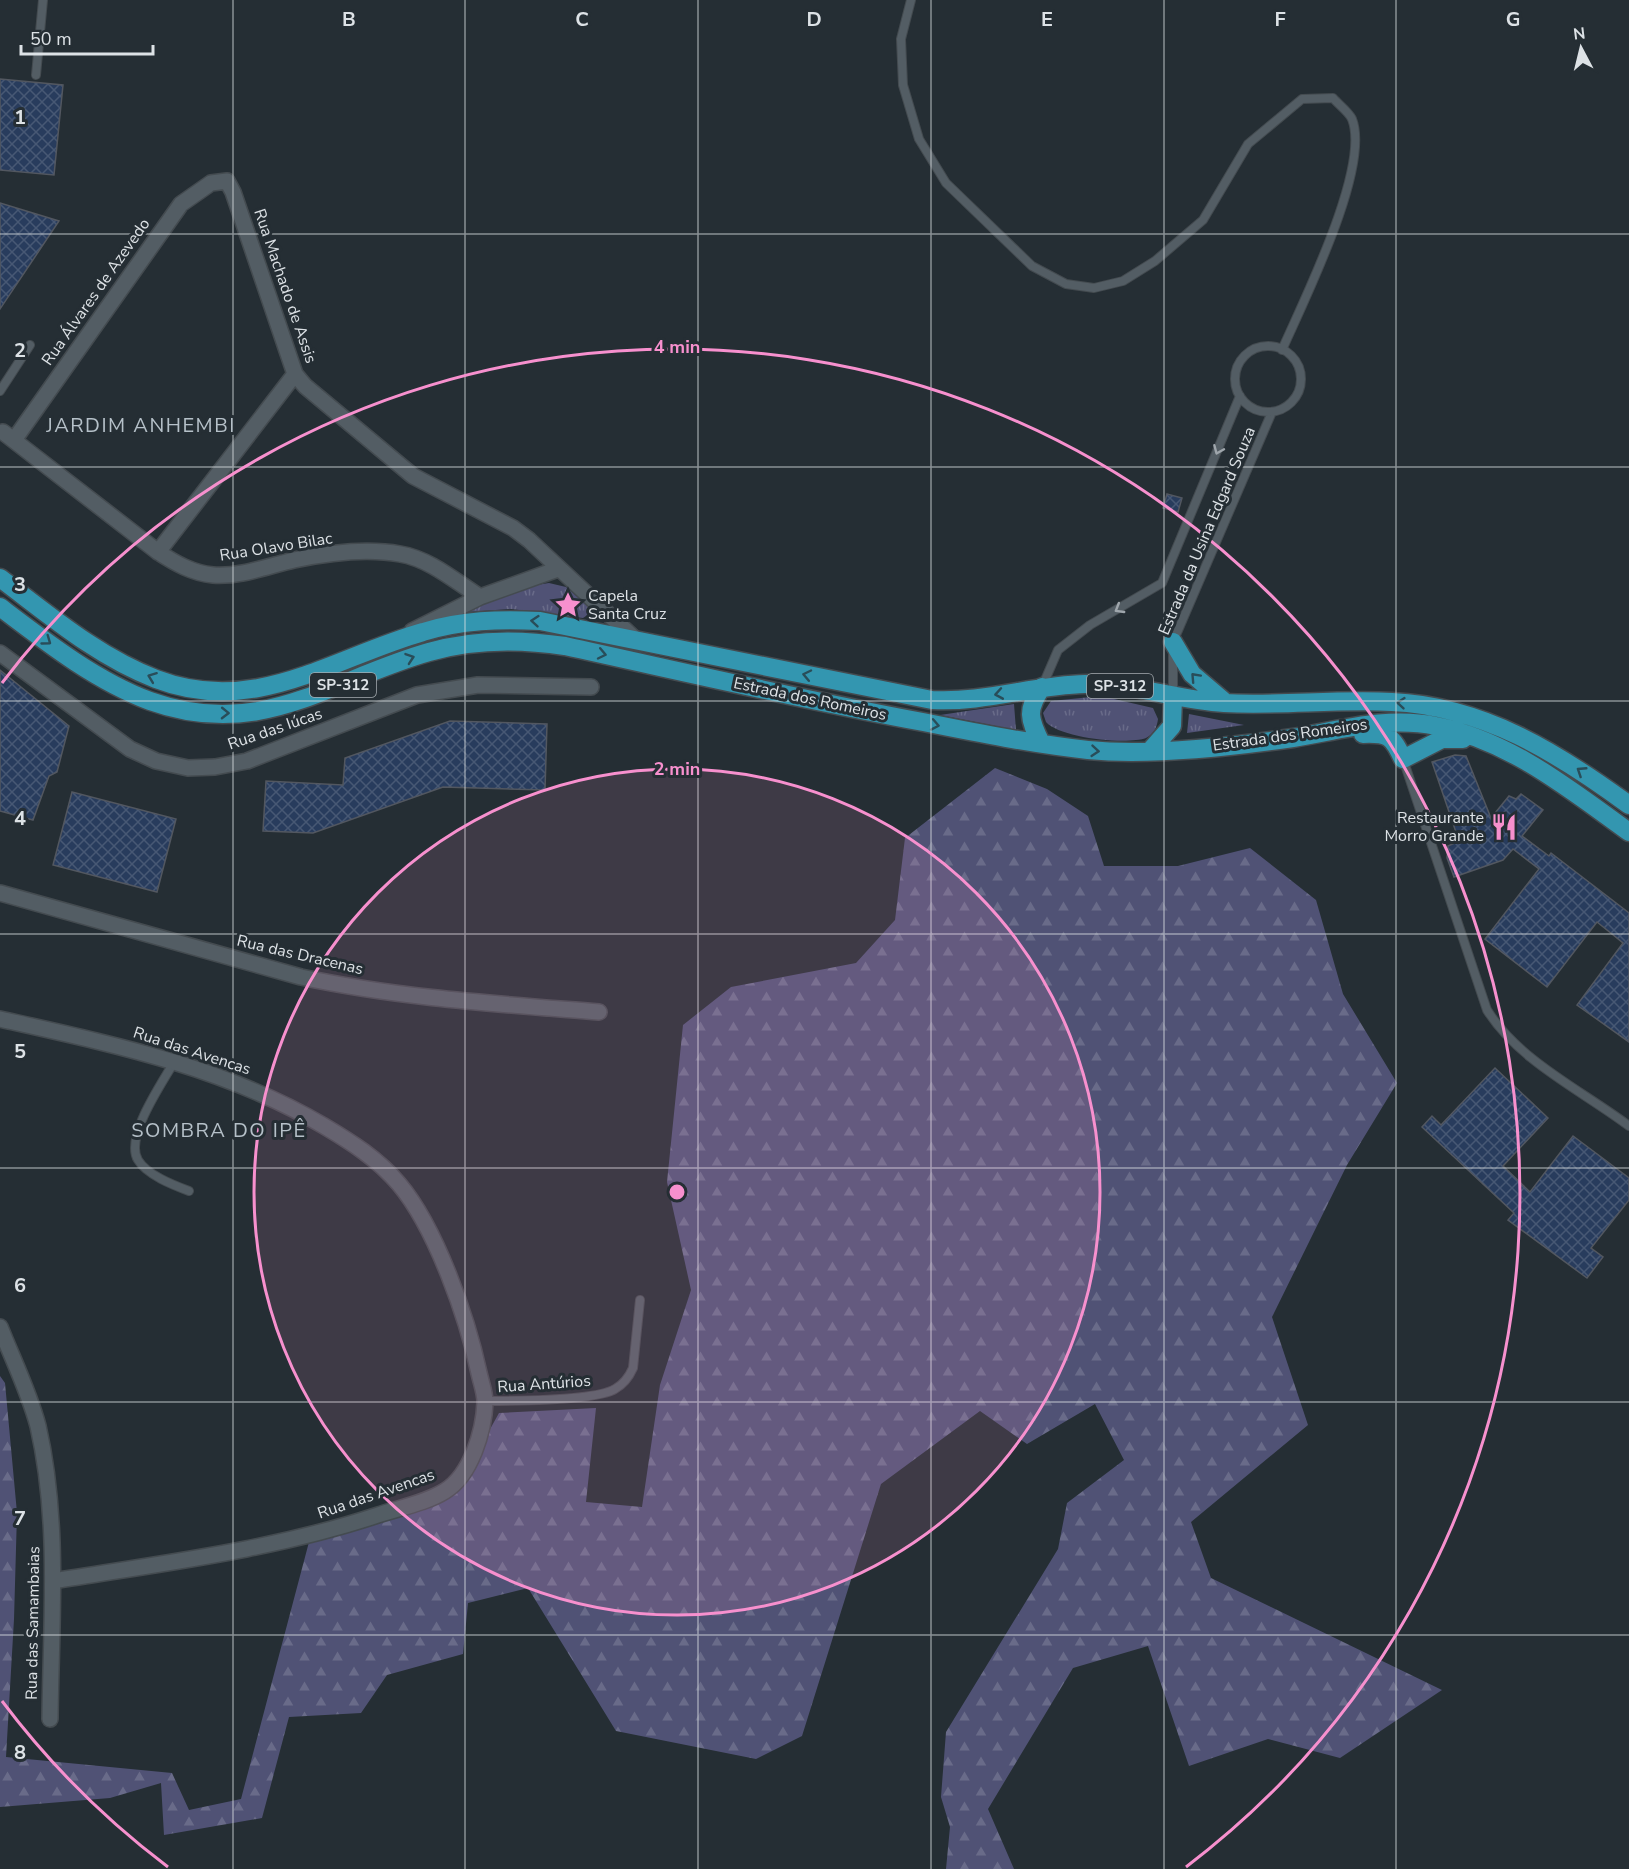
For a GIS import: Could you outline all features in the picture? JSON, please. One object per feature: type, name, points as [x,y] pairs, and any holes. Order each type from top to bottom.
[{"type":"main road","name":"Estrada dos Romeiros","points":[[0,578],[69,629],[118,661],[159,680],[203,690],[248,690],[292,682],[396,640],[452,625],[511,620],[568,626],[932,700],[973,699],[1042,687],[1102,684],[1173,698],[1226,703],[1395,702],[1448,710],[1491,722],[1519,734],[1571,764],[1629,805]]},
{"type":"main road","name":"Estrada dos Romeiros","points":[[0,607],[81,664],[129,692],[176,708],[200,712],[225,714],[274,709],[310,698],[429,652],[474,643],[510,641],[564,646],[878,714],[1041,743],[1102,751],[1150,750],[1292,738],[1366,724],[1409,722],[1436,726],[1485,741],[1539,768],[1629,832]]},
{"type":"main road","points":[[1173,642],[1192,674],[1226,703]]},
{"type":"main road","points":[[1041,743],[1032,722],[1030,710],[1042,687]]},
{"type":"main road","points":[[1150,750],[1172,726],[1173,698]]},
{"type":"main road","points":[[1292,738],[1379,733],[1395,741],[1403,759],[1442,739],[1485,741]]},
{"type":"street","name":"Rua Machado de Assis","points":[[222,180],[231,185],[295,374],[318,399],[413,476],[513,528],[529,540],[635,639]]},
{"type":"street","name":"Rua Álvares de Azevedo","points":[[6,434],[181,204],[202,188],[222,180]]},
{"type":"street","points":[[158,552],[295,374]]},
{"type":"street","name":"Rua Olavo Bilac","points":[[6,434],[158,552],[179,565],[213,575],[230,574],[311,558],[366,552],[400,554],[430,564],[480,597]]},
{"type":"street","points":[[396,640],[434,618],[480,597],[558,569]]},
{"type":"street","name":"Rua das Iúcas","points":[[0,653],[129,749],[156,761],[188,768],[215,767],[247,761],[417,695],[478,685],[591,687]]},
{"type":"street","name":"Rua das Dracenas","points":[[0,893],[301,977],[345,986],[463,1000],[598,1012]]},
{"type":"street","name":"Rua das Avencas","points":[[0,1019],[175,1061],[232,1080],[306,1116],[354,1144],[399,1184],[414,1205],[453,1287],[469,1334],[485,1401],[471,1458],[445,1491],[337,1529],[298,1539],[241,1551],[53,1581]]},
{"type":"street","name":"Rua das Samambaias","points":[[0,1327],[5,1348],[24,1382],[43,1453],[49,1493],[53,1581],[50,1619],[50,1719]]},
{"type":"lane","points":[[36,75],[44,0]]},
{"type":"lane","points":[[911,0],[901,39],[903,84],[919,139],[946,183],[1032,266],[1066,284],[1094,288],[1123,281],[1155,261],[1203,220],[1243,151],[1257,134],[1302,99],[1333,98],[1352,118],[1354,149],[1343,210],[1282,350]]},
{"type":"lane","points":[[0,391],[30,345]]},
{"type":"lane","points":[[1264,346],[1282,350],[1290,354],[1300,370],[1300,389],[1289,404],[1272,412],[1254,408],[1240,396],[1235,378],[1241,361],[1247,354],[1264,346]]},
{"type":"lane","name":"Estrada da Usina Edgard Souza","points":[[1042,687],[1058,650],[1090,625],[1162,583],[1240,396]]},
{"type":"lane","name":"Estrada da Usina Edgard Souza","points":[[1173,698],[1173,642],[1272,412]]},
{"type":"lane","points":[[1403,759],[1487,1010],[1498,1028],[1527,1053],[1629,1126]]},
{"type":"lane","points":[[175,1061],[144,1116],[137,1133],[135,1148],[137,1159],[147,1169],[189,1191]]},
{"type":"lane","name":"Rua Antúrios","points":[[485,1401],[526,1401],[614,1391],[629,1377],[633,1368],[640,1300]]},
{"type":"green space","points":[[549,583],[566,587],[589,607],[589,614],[583,618],[511,609],[453,613],[530,586]]},
{"type":"green space","points":[[1101,696],[1153,708],[1158,719],[1155,730],[1146,738],[1137,740],[1094,739],[1053,728],[1046,722],[1043,713],[1051,701]]},
{"type":"green space","points":[[1014,704],[1016,730],[940,715]]},
{"type":"green space","points":[[1189,714],[1244,725],[1187,733]]},
{"type":"green space","points":[[995,768],[1047,789],[1088,816],[1104,866],[1178,866],[1250,848],[1316,900],[1343,994],[1397,1083],[1347,1165],[1272,1317],[1308,1425],[1191,1522],[1211,1578],[1442,1690],[1340,1758],[1268,1739],[1189,1766],[1148,1646],[1073,1668],[988,1809],[1014,1869],[946,1869],[950,1827],[941,1797],[946,1732],[1058,1549],[1067,1503],[1124,1460],[1095,1404],[1027,1444],[980,1411],[881,1484],[802,1736],[756,1759],[616,1731],[528,1588],[468,1603],[463,1654],[387,1675],[361,1713],[289,1717],[262,1818],[164,1835],[161,1783],[110,1798],[0,1807],[0,1376],[5,1383],[17,1513],[6,1757],[172,1773],[189,1810],[241,1799],[309,1542],[454,1494],[499,1413],[596,1408],[586,1502],[642,1507],[660,1385],[691,1290],[667,1182],[683,1025],[731,987],[856,963],[895,920],[905,838]]},
{"type":"building","points":[[0,79],[63,85],[54,175],[0,170]]},
{"type":"building","points":[[0,203],[59,221],[0,309]]},
{"type":"building","points":[[1167,494],[1182,498],[1178,512],[1163,508]]},
{"type":"building","points":[[0,670],[69,726],[57,772],[49,776],[33,820],[0,811]]},
{"type":"building","points":[[450,721],[547,724],[545,790],[443,787],[313,833],[263,831],[266,781],[343,785],[345,758]]},
{"type":"building","points":[[1455,755],[1466,756],[1491,818],[1509,796],[1516,799],[1521,794],[1543,810],[1522,836],[1549,856],[1551,853],[1629,913],[1629,1042],[1577,1005],[1623,943],[1597,922],[1547,987],[1485,939],[1539,869],[1513,849],[1503,860],[1454,877],[1447,858],[1448,846],[1459,841],[1432,762]]},
{"type":"building","points":[[72,792],[176,819],[157,892],[53,865]]},
{"type":"building","points":[[1495,1068],[1548,1118],[1503,1166],[1530,1192],[1573,1136],[1629,1178],[1629,1200],[1591,1248],[1603,1257],[1587,1278],[1508,1220],[1514,1213],[1422,1127],[1432,1116],[1441,1125]]},
{"type":"place","name":"Capela Santa Cruz","points":[[568,605]]},
{"type":"place","name":"Restaurante Morro Grande","points":[[1504,827]]},
{"type":"district","name":"JARDIM ANHEMBI","points":[[141,425]]},
{"type":"district","name":"SOMBRA DO IPÊ","points":[[219,1130]]}]
